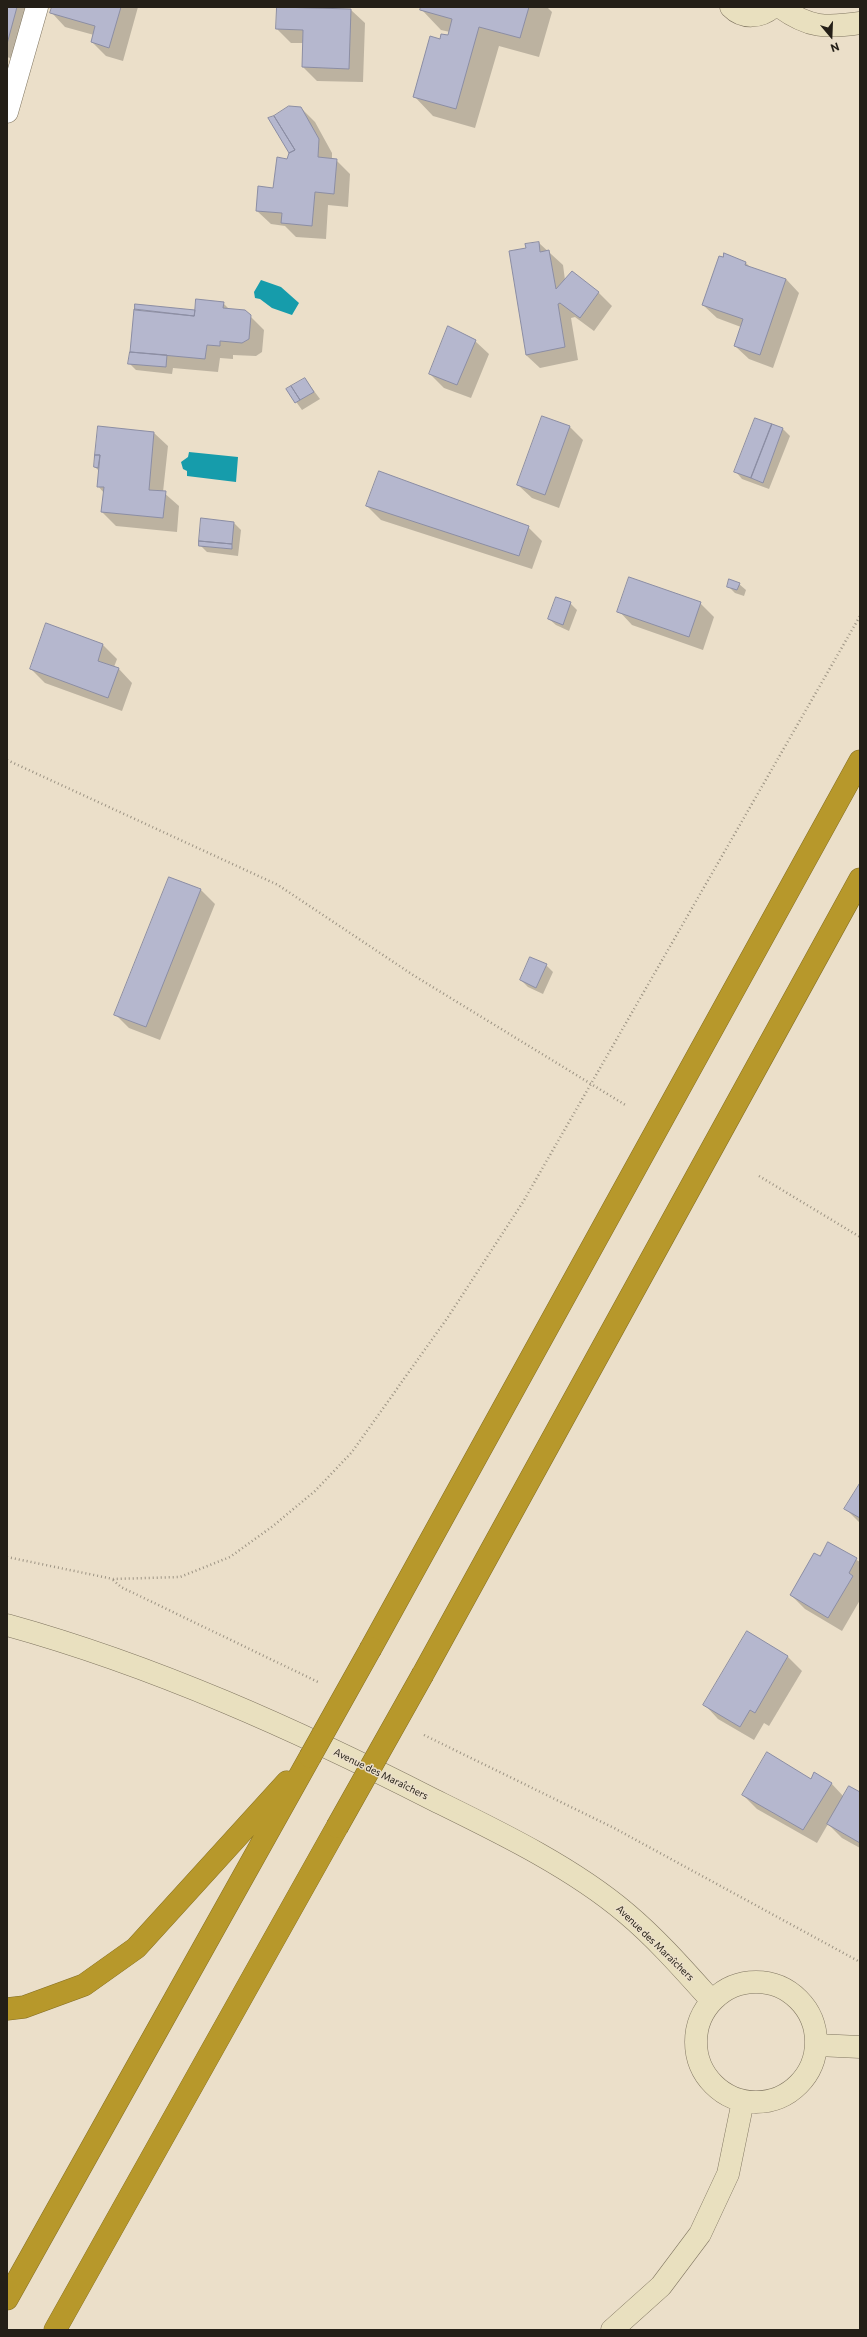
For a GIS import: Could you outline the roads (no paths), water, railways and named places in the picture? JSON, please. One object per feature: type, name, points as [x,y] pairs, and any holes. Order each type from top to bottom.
[{"type":"highway","points":[[7,2299],[279,1799],[310,1756],[371,1648],[860,762]]},
{"type":"highway","points":[[55,2330],[423,1674],[860,879]]},
{"type":"highway","points":[[7,2009],[24,2007],[84,1985],[136,1948],[279,1799]]},
{"type":"street","points":[[7,112],[37,7]]},
{"type":"street","points":[[731,7],[736,12],[752,16],[763,14],[773,7]]},
{"type":"street","points":[[780,7],[804,22],[820,26],[860,23]]},
{"type":"street","name":"Avenue des Maraîchers","points":[[7,1625],[73,1643],[199,1690],[383,1774],[486,1826],[585,1883],[626,1913],[673,1958],[711,2000]]},
{"type":"street","points":[[749,1981],[770,1982],[789,1990],[805,2005],[815,2024],[817,2045],[812,2065],[801,2083],[784,2096],[764,2102],[743,2101],[726,2095],[712,2084],[701,2068],[696,2051],[696,2032],[701,2015],[711,2000],[729,1987],[749,1981]]},
{"type":"street","points":[[817,2045],[860,2046]]},
{"type":"street","points":[[612,2330],[661,2286],[700,2234],[728,2174],[743,2101]]},
{"type":"water","points":[[261,280],[281,287],[299,303],[292,315],[272,308],[260,299],[255,298],[254,292]]},
{"type":"water","points":[[189,452],[238,457],[236,482],[187,476],[187,471],[183,469],[181,462],[188,457]]}]
